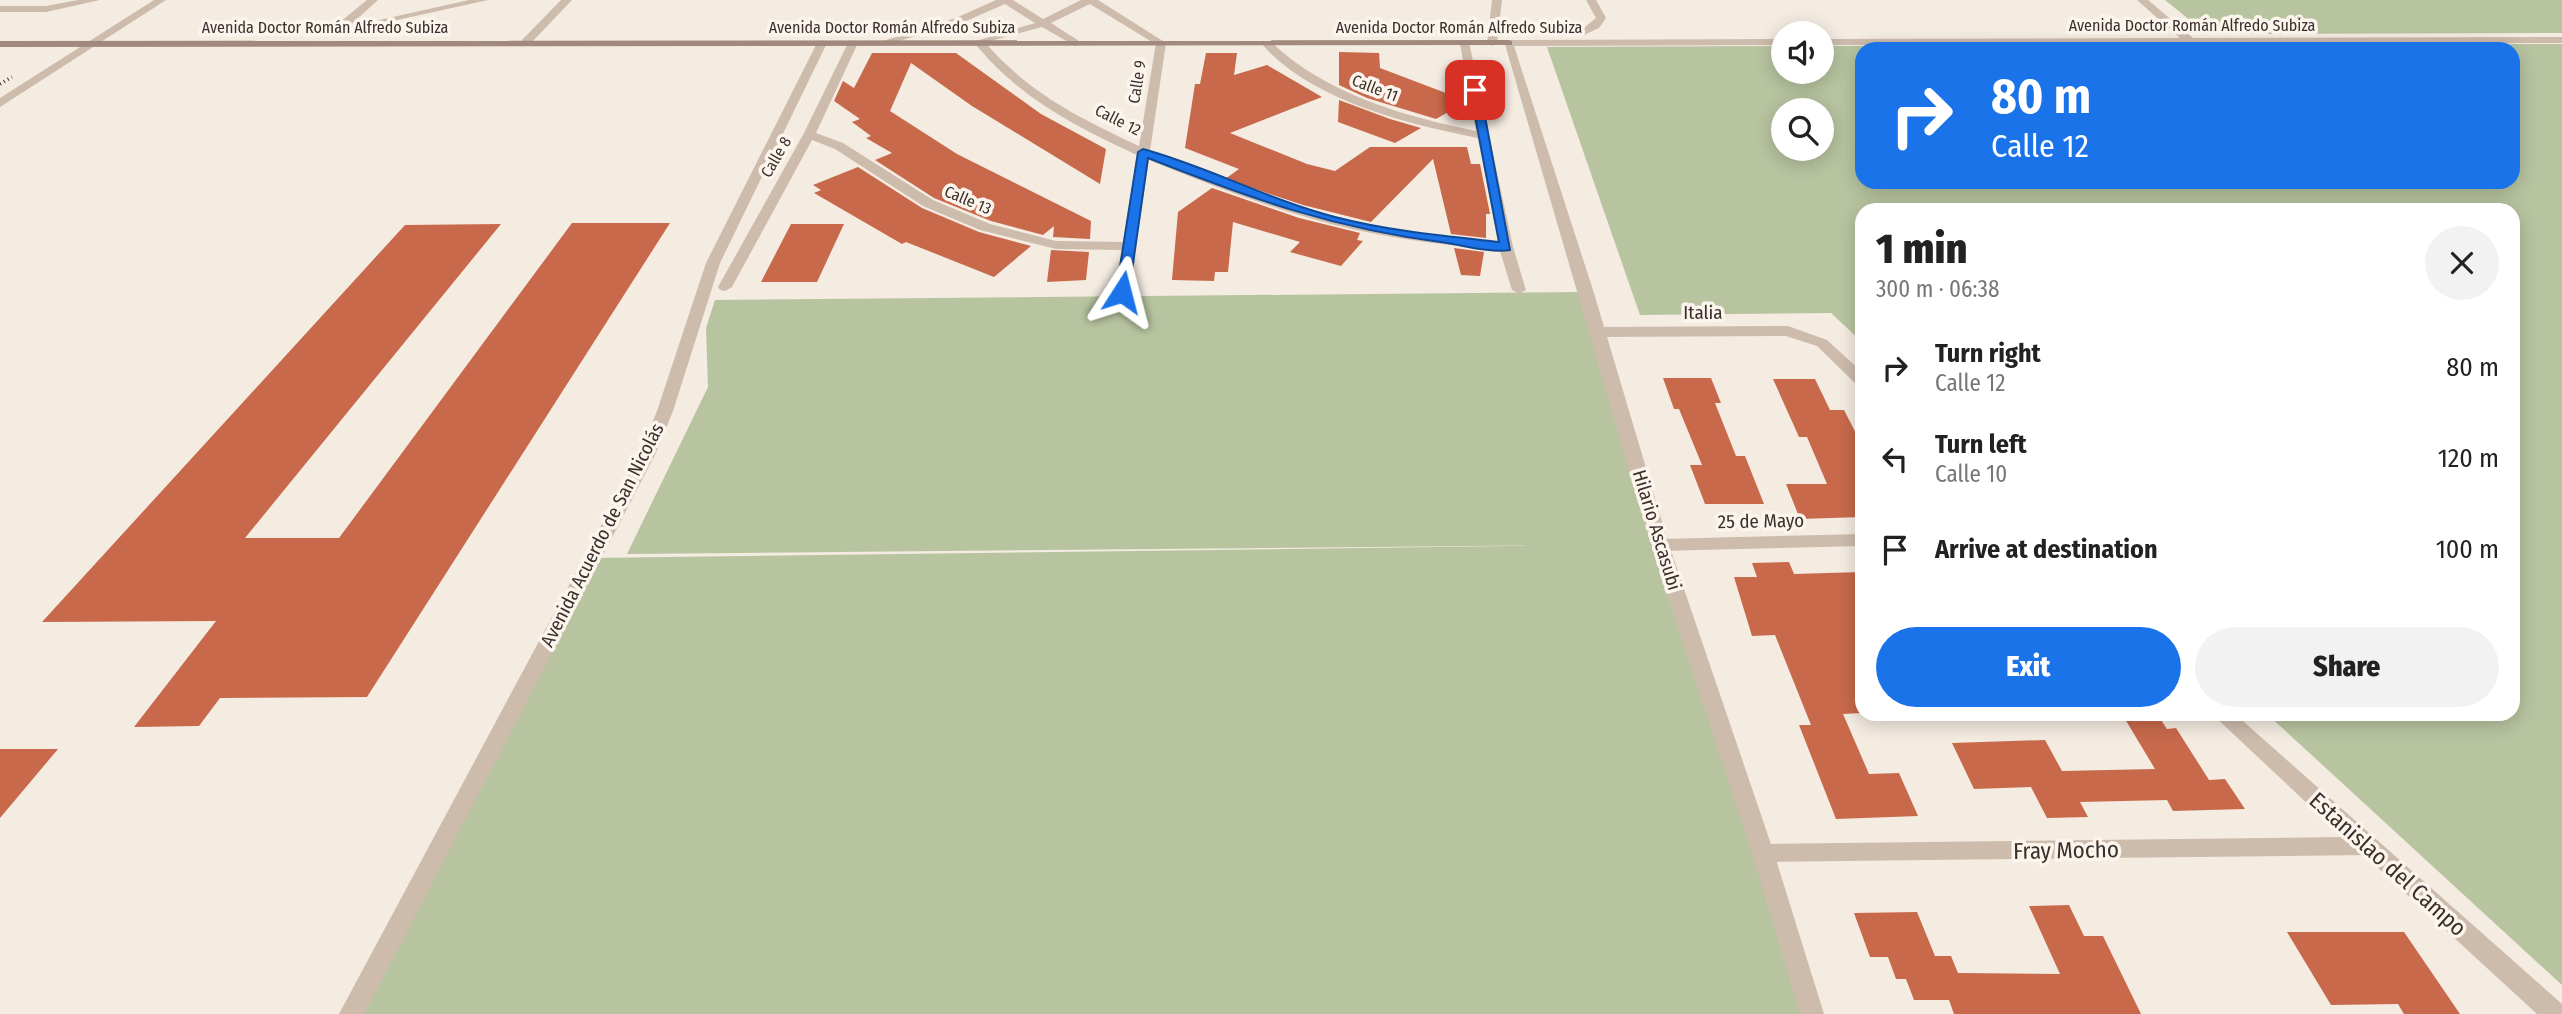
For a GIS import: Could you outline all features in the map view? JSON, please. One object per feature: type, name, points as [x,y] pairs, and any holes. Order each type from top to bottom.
[{"type":"main road","name":"Avenida Doctor Román Alfredo Subiza","points":[[0,44],[1508,43]]},
{"type":"street","points":[[0,9],[46,9],[95,0]]},
{"type":"street","points":[[0,103],[161,0]]},
{"type":"street","points":[[323,42],[373,0]]},
{"type":"street","points":[[333,33],[483,0]]},
{"type":"street","points":[[526,42],[567,0]]},
{"type":"street","points":[[881,43],[984,12],[1005,0],[1075,43]]},
{"type":"street","points":[[980,43],[1041,24],[1090,0],[1161,43]]},
{"type":"street","points":[[1492,43],[1497,0]]},
{"type":"street","points":[[1584,32],[1595,26],[1601,18],[1591,0]]},
{"type":"street","points":[[2142,0],[2190,41]]},
{"type":"street","name":"Avenida Doctor Román Alfredo Subiza","points":[[1834,42],[2562,40]]},
{"type":"street","name":"Avenida Doctor Román Alfredo Subiza","points":[[1508,43],[1771,42]]},
{"type":"street","name":"Avenida Acuerdo de San Nicolás","points":[[351,1014],[646,455],[665,411],[713,263],[822,43]]},
{"type":"street","name":"Calle 8","points":[[725,287],[809,135],[853,43]]},
{"type":"street","name":"Calle 12","points":[[980,43],[987,57],[1012,79],[1051,105],[1143,152],[1255,196],[1332,220],[1388,232],[1506,247]]},
{"type":"street","name":"Calle 9","points":[[1122,292],[1161,43]]},
{"type":"street","name":"Calle 11","points":[[1266,43],[1283,61],[1346,95],[1432,124],[1485,136]]},
{"type":"street","name":"Hilario Ascasubi","points":[[1508,43],[1598,332],[1660,545],[1763,853],[1812,1014]]},
{"type":"street","points":[[1465,44],[1506,247],[1518,290]]},
{"type":"street","name":"Calle 13","points":[[809,135],[839,146],[928,203],[985,227],[1056,245],[1129,246]]},
{"type":"street","name":"Italia","points":[[1598,332],[1788,331],[1822,343],[1855,374]]},
{"type":"street","name":"25 de Mayo","points":[[1660,545],[1855,540]]},
{"type":"street","name":"Estanislao del Campo","points":[[2230,721],[2555,1014]]},
{"type":"street","name":"Fray Mocho","points":[[1763,853],[2368,846]]},
{"type":"green space","points":[[2165,0],[2562,0],[2562,33],[2207,34]]},
{"type":"green space","points":[[2520,44],[2562,44],[2562,985],[2275,721],[2520,721],[2520,203],[1855,203],[1855,335],[1831,313],[1640,315],[1547,47],[1771,46],[1771,84],[1834,84],[1834,46],[1855,46],[1855,189],[2520,189]]},
{"type":"green space","points":[[1583,292],[1812,1014],[351,1014],[591,558],[1591,545],[627,554],[708,387],[706,328],[715,300]]},
{"type":"building","points":[[1339,52],[1379,53],[1380,68],[1459,98],[1455,100],[1464,103],[1436,119],[1367,98],[1339,85]]},
{"type":"building","points":[[872,53],[956,53],[1041,114],[1106,149],[1100,184],[972,106],[911,63],[890,111],[957,154],[1091,221],[1090,239],[1053,237],[1054,226],[1043,235],[991,221],[934,198],[875,160],[892,153],[866,138],[871,136],[852,122],[860,119],[834,101],[843,81],[854,88]]},
{"type":"building","points":[[1206,53],[1237,53],[1234,75],[1267,65],[1322,97],[1230,133],[1307,164],[1335,171],[1370,147],[1467,147],[1471,164],[1480,164],[1490,214],[1486,214],[1486,238],[1451,234],[1433,159],[1371,222],[1303,205],[1225,179],[1239,169],[1185,148],[1195,84],[1200,84]]},
{"type":"building","points":[[1339,100],[1421,128],[1395,143],[1338,122]]},
{"type":"building","points":[[858,167],[922,208],[979,232],[1031,246],[994,277],[906,242],[902,244],[814,193],[821,190],[813,185]]},
{"type":"building","points":[[1212,188],[1299,218],[1360,233],[1357,240],[1363,241],[1341,266],[1290,252],[1300,242],[1233,222],[1228,272],[1215,272],[1214,281],[1172,280],[1178,212]]},
{"type":"building","points":[[572,223],[670,223],[367,697],[220,698],[199,726],[134,727],[216,621],[42,622],[405,225],[501,224],[245,538],[339,538]]},
{"type":"building","points":[[791,224],[844,224],[817,282],[761,282]]},
{"type":"building","points":[[1454,248],[1484,252],[1480,276],[1461,275]]},
{"type":"building","points":[[1051,250],[1089,252],[1086,280],[1047,282]]},
{"type":"building","points":[[1663,378],[1711,378],[1721,403],[1715,403],[1736,456],[1745,456],[1764,504],[1705,504],[1690,465],[1702,465],[1679,409],[1674,409]]},
{"type":"building","points":[[1773,379],[1815,379],[1830,410],[1844,410],[1855,431],[1855,517],[1800,519],[1786,484],[1827,484],[1807,437],[1799,437]]},
{"type":"building","points":[[1789,562],[1794,574],[1855,572],[1855,713],[1843,714],[1869,774],[1899,773],[1918,816],[1836,819],[1799,725],[1811,725],[1775,635],[1752,636],[1734,577],[1757,577],[1752,563]]},
{"type":"building","points":[[2126,721],[2162,721],[2167,729],[2176,728],[2209,780],[2225,779],[2245,809],[2173,811],[2167,800],[2080,802],[2088,817],[2047,818],[2031,787],[1974,789],[1952,743],[2045,740],[2062,771],[2155,769]]},
{"type":"building","points":[[0,749],[58,749],[0,818]]},
{"type":"building","points":[[2069,905],[2084,936],[2103,936],[2141,1014],[1954,1014],[1949,1000],[1914,1000],[1906,979],[1896,979],[1888,957],[1870,957],[1854,913],[1917,912],[1935,956],[1951,956],[1958,973],[2060,974],[2029,906]]},
{"type":"building","points":[[2287,932],[2404,932],[2460,1014],[2404,1014],[2398,1004],[2331,1005]]},
{"type":"railway","points":[[0,84],[12,77]]},
{"type":"route","points":[[1122,292],[1143,152],[1196,175],[1332,220],[1388,232],[1506,247],[1475,90]]}]
